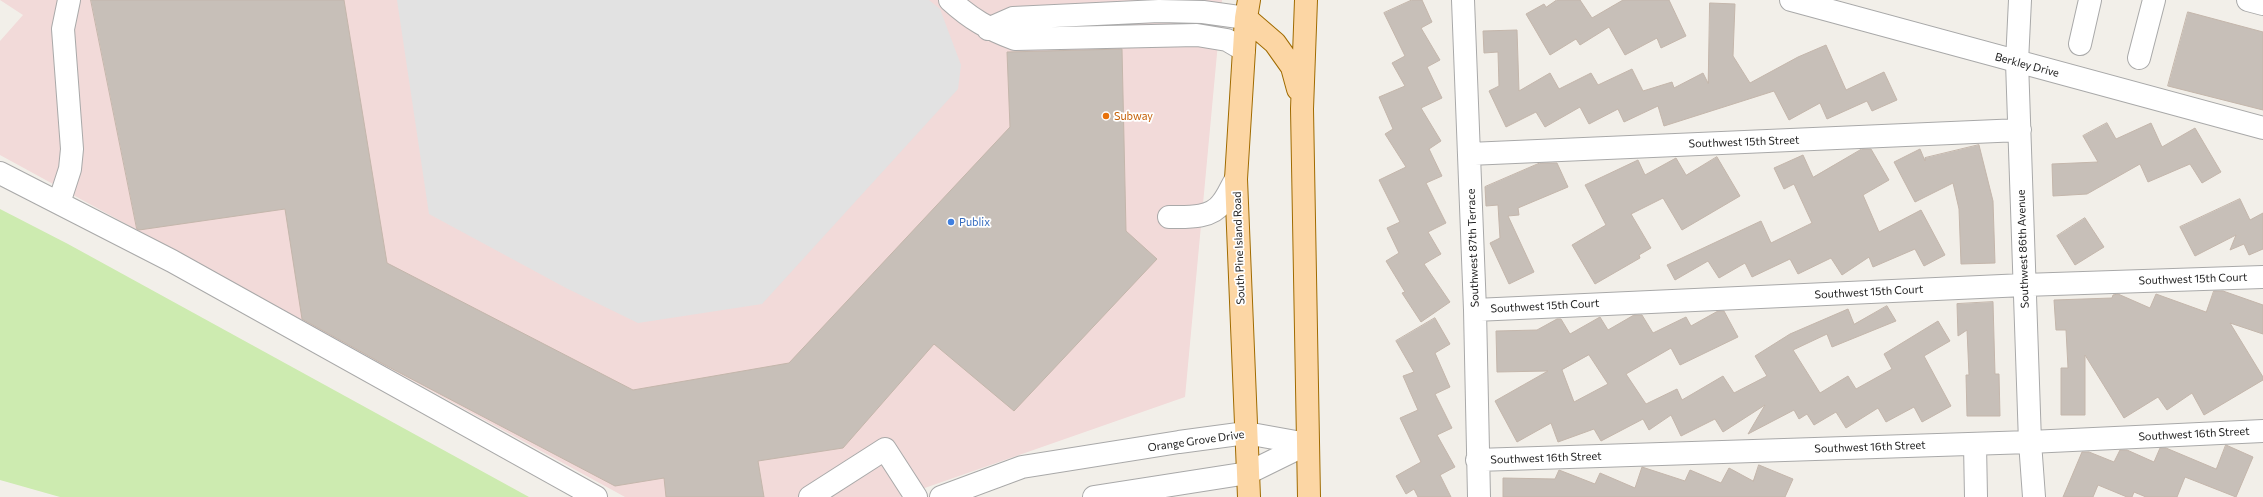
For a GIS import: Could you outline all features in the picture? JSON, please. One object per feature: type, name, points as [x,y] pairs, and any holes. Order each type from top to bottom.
[{"type":"main road","points":[[1306,0],[1302,109],[1309,497]]},
{"type":"main road","points":[[1247,9],[1275,43],[1292,67],[1302,109]]},
{"type":"main road","name":"South Pine Island Road","points":[[1247,9],[1236,179],[1249,497]]},
{"type":"street","points":[[59,203],[70,169],[72,150],[63,29],[69,0]]},
{"type":"street","points":[[950,0],[967,15],[988,29],[1015,39],[1197,35],[1226,40],[1244,50]]},
{"type":"street","name":"Southwest 87th Terrace","points":[[1463,0],[1475,310],[1477,460],[1479,497]]},
{"type":"street","name":"Berkley Drive","points":[[1791,0],[1834,6],[2017,62],[2263,128]]},
{"type":"street","name":"Southwest 86th Avenue","points":[[2020,0],[2017,62],[2030,442],[2034,497]]},
{"type":"street","points":[[2080,44],[2090,0]]},
{"type":"street","points":[[2138,58],[2154,0]]},
{"type":"street","points":[[2248,0],[2263,4]]},
{"type":"street","points":[[988,29],[1013,18],[1159,11],[1203,12],[1247,9]]},
{"type":"street","name":"Southwest 15th Street","points":[[1469,154],[2020,130]]},
{"type":"street","points":[[0,173],[172,261],[596,497]]},
{"type":"street","points":[[1169,217],[1192,218],[1210,212],[1222,204],[1236,179]]},
{"type":"street","name":"Southwest 15th Court","points":[[1475,310],[2024,285],[2263,277]]},
{"type":"street","name":"Southwest 16th Street","points":[[1477,460],[2030,442],[2263,431]]},
{"type":"street","name":"Orange Grove Drive","points":[[941,497],[1022,467],[1246,433],[1307,444]]},
{"type":"street","points":[[1094,497],[1248,474],[1307,444]]},
{"type":"street","points":[[1975,444],[1976,497]]},
{"type":"street","points":[[810,497],[885,450],[916,497]]},
{"type":"shaded area","points":[[0,0],[1222,0],[1185,397],[899,497],[625,497],[0,155],[0,41],[23,15]]},
{"type":"shaded area","points":[[397,0],[929,0],[940,9],[961,65],[958,89],[762,304],[638,323],[566,288],[429,214]]},
{"type":"green space","points":[[0,209],[68,244],[529,497],[60,497],[0,480]]},
{"type":"building","points":[[91,0],[344,0],[387,263],[633,390],[789,363],[1010,127],[1007,52],[1122,49],[1126,231],[1157,259],[1014,411],[934,344],[843,448],[758,461],[764,497],[666,497],[664,478],[615,486],[383,364],[302,319],[285,209],[139,230],[137,229]]},
{"type":"building","points":[[1412,0],[1422,0],[1432,22],[1421,28],[1440,60],[1427,67],[1442,98],[1421,108],[1441,141],[1429,149],[1442,176],[1426,183],[1446,223],[1428,232],[1441,254],[1424,264],[1450,302],[1421,322],[1402,293],[1405,292],[1386,261],[1399,253],[1387,228],[1400,222],[1379,180],[1406,167],[1385,134],[1393,129],[1379,97],[1405,86],[1392,63],[1405,56],[1384,13]]},
{"type":"building","points":[[1557,0],[1580,0],[1592,18],[1623,0],[1669,0],[1686,36],[1661,48],[1657,38],[1625,55],[1609,27],[1580,45],[1576,39],[1550,55],[1526,14],[1544,4],[1546,7]]},
{"type":"building","points":[[1710,3],[1735,4],[1733,56],[1750,83],[1798,57],[1826,45],[1846,90],[1884,72],[1897,100],[1872,111],[1867,101],[1827,119],[1820,103],[1789,120],[1774,91],[1664,126],[1658,106],[1624,122],[1618,109],[1589,124],[1580,107],[1545,127],[1536,112],[1506,127],[1489,91],[1499,86],[1498,52],[1484,53],[1483,31],[1517,30],[1519,91],[1550,73],[1559,89],[1591,73],[1598,85],[1632,69],[1643,91],[1672,82],[1674,88],[1703,73],[1708,83]]},
{"type":"building","points":[[2188,12],[2263,32],[2263,110],[2168,86]]},
{"type":"building","points":[[2107,123],[2116,139],[2151,123],[2162,147],[2195,128],[2221,172],[2202,183],[2190,164],[2148,182],[2140,164],[2087,194],[2053,196],[2052,164],[2098,162],[2083,136]]},
{"type":"building","points":[[1979,145],[1993,201],[1995,263],[1961,264],[1959,209],[1953,183],[1915,202],[1894,162],[1920,149],[1925,161],[1925,158]]},
{"type":"building","points":[[1862,149],[1871,149],[1889,180],[1863,195],[1879,232],[1921,210],[1945,255],[1924,266],[1915,249],[1873,267],[1869,257],[1842,275],[1831,258],[1798,274],[1790,259],[1752,277],[1745,263],[1719,278],[1708,261],[1675,280],[1667,265],[1761,221],[1771,243],[1812,223],[1794,184],[1784,189],[1774,168],[1803,155],[1813,177]]},
{"type":"building","points":[[1717,157],[1740,196],[1682,230],[1663,198],[1631,214],[1651,248],[1639,255],[1640,258],[1595,284],[1572,245],[1606,225],[1585,185],[1638,160],[1645,175],[1676,158],[1686,175]]},
{"type":"building","points":[[1540,163],[1557,163],[1568,187],[1518,208],[1519,215],[1508,216],[1534,272],[1509,284],[1490,243],[1500,238],[1498,205],[1486,206],[1485,187]]},
{"type":"building","points":[[2240,199],[2250,220],[2263,213],[2263,249],[2249,255],[2244,244],[2230,250],[2236,235],[2195,256],[2180,227]]},
{"type":"building","points":[[2085,218],[2104,247],[2075,265],[2057,236]]},
{"type":"building","points":[[2214,291],[2223,291],[2263,305],[2263,334],[2230,323],[2263,377],[2263,380],[2204,415],[2192,393],[2167,410],[2158,397],[2124,418],[2085,355],[2085,415],[2061,415],[2061,368],[2068,368],[2066,330],[2056,330],[2054,300],[2112,298],[2113,295],[2118,294],[2150,308],[2156,294],[2206,312]]},
{"type":"building","points":[[1993,302],[1995,374],[1999,374],[2000,416],[1967,416],[1966,375],[1969,375],[1967,330],[1958,336],[1957,304]]},
{"type":"building","points":[[1887,306],[1896,321],[1832,347],[1827,334],[1793,350],[1820,393],[1848,376],[1856,389],[1892,369],[1884,354],[1938,321],[1950,341],[1924,356],[1951,406],[1922,422],[1914,407],[1886,422],[1878,408],[1846,428],[1836,412],[1814,425],[1807,414],[1799,419],[1794,410],[1748,434],[1765,405],[1723,432],[1715,419],[1681,436],[1671,415],[1649,430],[1643,419],[1601,441],[1594,429],[1558,442],[1551,423],[1517,442],[1495,401],[1548,371],[1497,372],[1496,331],[1537,330],[1557,319],[1561,319],[1570,334],[1600,317],[1608,330],[1634,315],[1642,315],[1653,333],[1686,317],[1691,326],[1718,311],[1724,311],[1738,337],[1680,365],[1671,348],[1626,374],[1646,404],[1677,389],[1682,400],[1723,376],[1734,393],[1767,376],[1755,356],[1790,334],[1848,309],[1854,324]],"holes":[[[1589,355],[1608,384],[1574,402],[1562,370]]]},
{"type":"building","points":[[1435,318],[1450,344],[1435,353],[1450,387],[1435,394],[1452,428],[1437,435],[1455,467],[1440,475],[1451,497],[1418,497],[1414,489],[1406,494],[1396,476],[1421,462],[1400,418],[1418,410],[1403,376],[1414,372],[1396,341]]},
{"type":"building","points":[[2226,445],[2253,457],[2236,497],[2185,477],[2177,497],[2146,497],[2134,492],[2132,497],[2127,497],[2098,485],[2093,497],[2063,497],[2082,452],[2089,452],[2114,462],[2120,450],[2127,450],[2154,462],[2160,448],[2166,448],[2216,469]]},
{"type":"building","points":[[1759,465],[1793,479],[1785,497],[1503,497],[1503,478],[1555,479],[1559,470],[1595,484],[1600,473],[1635,488],[1642,467],[1685,481],[1690,470],[1721,483],[1729,468],[1753,481]]},
{"type":"place","name":"Subway","points":[[1106,116]]},
{"type":"place","name":"Publix","points":[[951,222]]}]
